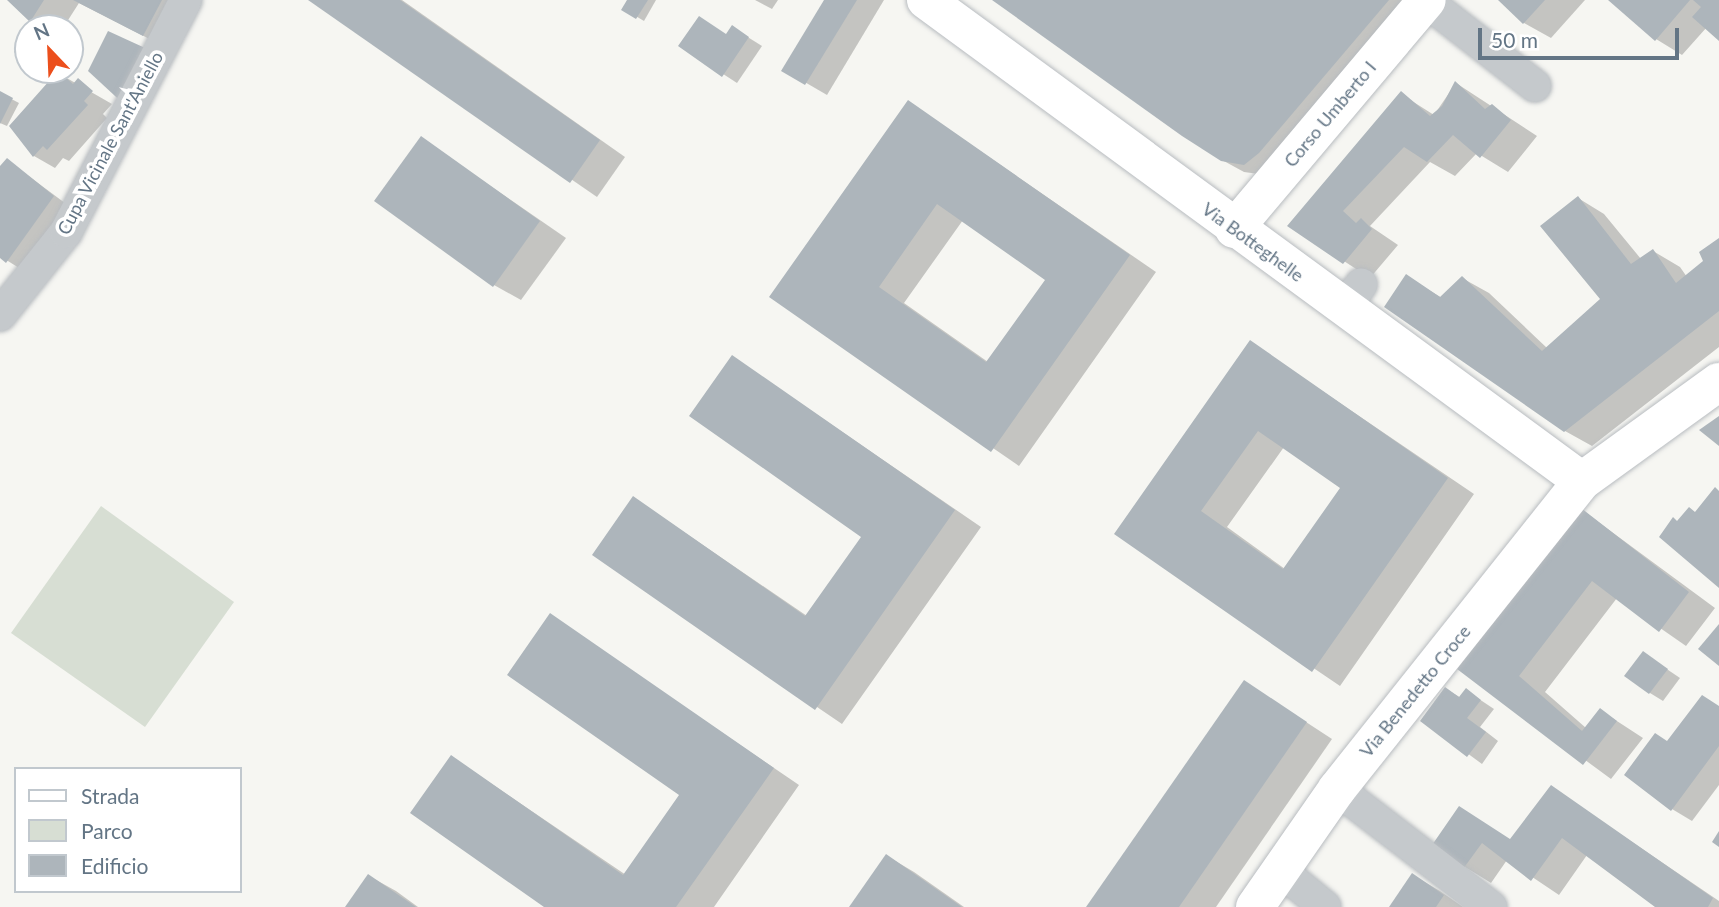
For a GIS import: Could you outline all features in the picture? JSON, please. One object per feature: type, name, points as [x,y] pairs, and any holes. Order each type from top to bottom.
[{"type":"main road","name":"Via Botteghelle","points":[[926,0],[1234,229],[1353,296],[1582,481]]},
{"type":"main road","name":"Corso Umberto I","points":[[1234,229],[1426,0]]},
{"type":"main road","name":"Via Benedetto Croce","points":[[1255,907],[1336,789],[1582,481],[1719,382]]},
{"type":"street","name":"Cupa Vicinale Sant'Aniello","points":[[0,315],[66,232],[186,0]]},
{"type":"street","points":[[1426,0],[1535,86]]},
{"type":"street","points":[[1336,789],[1491,907]]},
{"type":"street","points":[[1280,870],[1325,907]]},
{"type":"green space","points":[[101,506],[234,602],[145,727],[11,633]]},
{"type":"building","points":[[7,0],[44,0],[35,14],[22,14]]},
{"type":"building","points":[[73,0],[162,0],[143,36]]},
{"type":"building","points":[[308,0],[400,0],[600,140],[570,183]]},
{"type":"building","points":[[627,0],[648,0],[636,19],[621,10]]},
{"type":"building","points":[[824,0],[857,0],[805,85],[781,71]]},
{"type":"building","points":[[992,0],[1389,0],[1259,153],[1244,165],[1221,161],[1182,136]]},
{"type":"building","points":[[1498,0],[1545,0],[1523,24]]},
{"type":"building","points":[[1608,0],[1690,0],[1655,41]]},
{"type":"building","points":[[1693,0],[1719,0],[1719,41],[1692,17],[1701,7]]},
{"type":"building","points":[[699,16],[726,34],[732,25],[749,37],[722,77],[678,46]]},
{"type":"building","points":[[108,31],[156,53],[128,108],[88,71]]},
{"type":"building","points":[[1455,81],[1485,109],[1492,104],[1511,120],[1480,158],[1453,135],[1427,162],[1404,147],[1343,211],[1356,223],[1361,218],[1372,229],[1343,264],[1287,226],[1401,91],[1430,116],[1442,106]]},
{"type":"building","points":[[84,83],[93,91],[84,101],[88,105],[47,150],[43,146],[33,157],[9,126],[46,84]]},
{"type":"building","points":[[0,91],[13,98],[0,124]]},
{"type":"building","points":[[908,100],[1130,255],[991,452],[769,297]],"holes":[[[937,204],[1045,280],[986,362],[879,287]]]},
{"type":"building","points":[[421,136],[540,221],[493,287],[374,201]]},
{"type":"building","points":[[7,158],[54,196],[6,263],[0,258],[0,166]]},
{"type":"building","points":[[1578,196],[1631,264],[1653,249],[1676,283],[1703,261],[1699,252],[1719,238],[1719,311],[1564,432],[1384,307],[1406,274],[1440,297],[1462,276],[1542,351],[1600,299],[1540,226]]},
{"type":"building","points":[[1250,340],[1448,478],[1312,672],[1114,534]],"holes":[[[1258,431],[1340,488],[1283,569],[1201,511]]]},
{"type":"building","points":[[732,355],[955,510],[815,710],[592,555],[633,496],[805,616],[861,537],[689,416]]},
{"type":"building","points":[[1719,416],[1719,446],[1699,430]]},
{"type":"building","points":[[1715,487],[1719,491],[1719,588],[1659,537],[1673,517],[1677,521],[1689,507],[1695,512]]},
{"type":"building","points":[[1581,508],[1689,592],[1659,632],[1592,581],[1519,676],[1582,731],[1600,708],[1617,721],[1583,765],[1457,669]]},
{"type":"building","points":[[550,613],[774,768],[676,907],[544,907],[410,813],[451,755],[623,875],[679,795],[507,675]]},
{"type":"building","points":[[1719,624],[1719,666],[1698,649]]},
{"type":"building","points":[[1643,651],[1668,669],[1649,694],[1624,676]]},
{"type":"building","points":[[1244,680],[1307,722],[1179,907],[1086,907]]},
{"type":"building","points":[[1445,687],[1459,697],[1466,688],[1481,700],[1467,718],[1486,732],[1467,757],[1420,721]]},
{"type":"building","points":[[1702,695],[1719,706],[1719,746],[1671,811],[1624,775],[1655,733],[1667,741]]},
{"type":"building","points":[[1551,785],[1713,898],[1708,907],[1655,907],[1562,838],[1531,881],[1482,843],[1463,869],[1430,848],[1459,806],[1510,839]]},
{"type":"building","points":[[1719,831],[1719,847],[1712,842]]},
{"type":"building","points":[[886,854],[962,907],[849,907]]},
{"type":"building","points":[[1412,873],[1444,895],[1436,907],[1389,907]]},
{"type":"building","points":[[368,874],[416,907],[345,907]]}]
